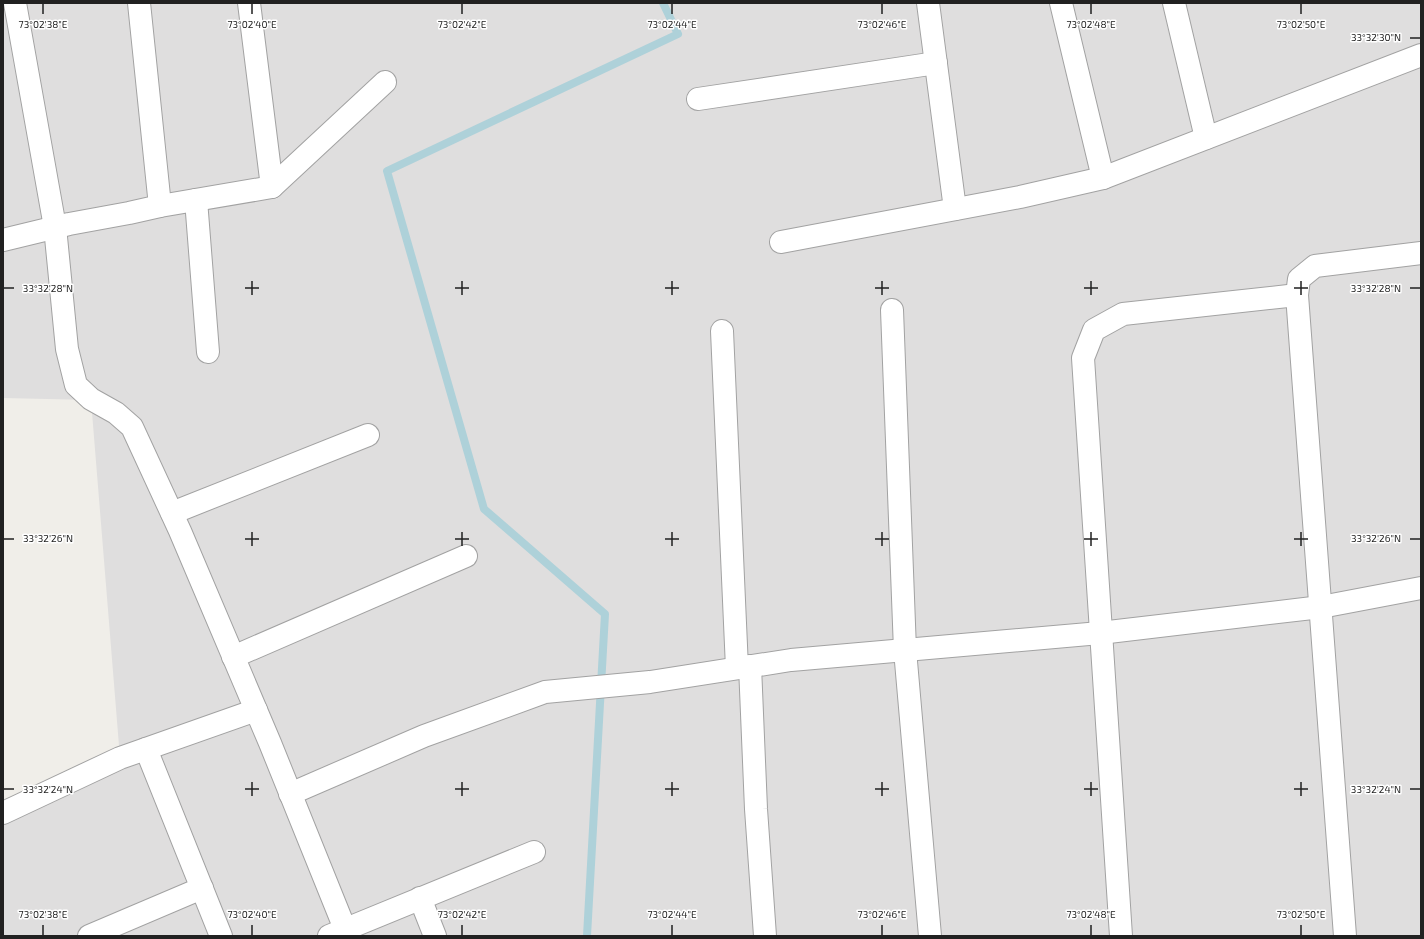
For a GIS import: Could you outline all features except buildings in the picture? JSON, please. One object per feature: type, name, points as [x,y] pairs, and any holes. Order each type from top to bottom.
[{"type":"street","points":[[15,3],[55,227],[67,349],[76,384],[91,399],[116,413],[132,427],[172,513],[256,710],[290,794],[337,933],[534,852]]},
{"type":"street","points":[[139,3],[160,206]]},
{"type":"street","points":[[249,3],[272,188]]},
{"type":"street","points":[[928,3],[955,209]]},
{"type":"street","points":[[1060,3],[1103,178]]},
{"type":"street","points":[[1174,3],[1206,138]]},
{"type":"street","points":[[781,242],[1020,197],[1103,178],[1421,55]]},
{"type":"street","points":[[698,99],[936,63]]},
{"type":"street","points":[[3,240],[55,227],[160,206],[272,188],[386,82]]},
{"type":"street","points":[[196,200],[208,352]]},
{"type":"street","points":[[1345,936],[1297,295],[1299,279],[1315,266],[1421,253]]},
{"type":"street","points":[[1121,936],[1083,358],[1094,330],[1123,314],[1297,295]]},
{"type":"street","points":[[892,310],[905,650],[930,936]]},
{"type":"street","points":[[722,331],[743,667],[756,809],[765,936]]},
{"type":"street","points":[[172,513],[368,435]]},
{"type":"street","points":[[233,657],[466,556]]},
{"type":"street","points":[[290,794],[424,736],[545,692],[650,682],[791,660],[1100,633],[1321,607],[1421,588]]},
{"type":"street","points":[[3,813],[120,758],[256,710]]},
{"type":"street","points":[[146,749],[221,936]]},
{"type":"street","points":[[89,936],[202,888]]},
{"type":"street","points":[[420,898],[435,936]]},
{"type":"shaded area","points":[[3,3],[1421,3],[1421,936],[3,936],[3,813],[120,758],[91,400],[3,398]]},
{"type":"waterway","points":[[587,936],[605,614],[484,509],[387,171],[678,34],[663,3]]}]
